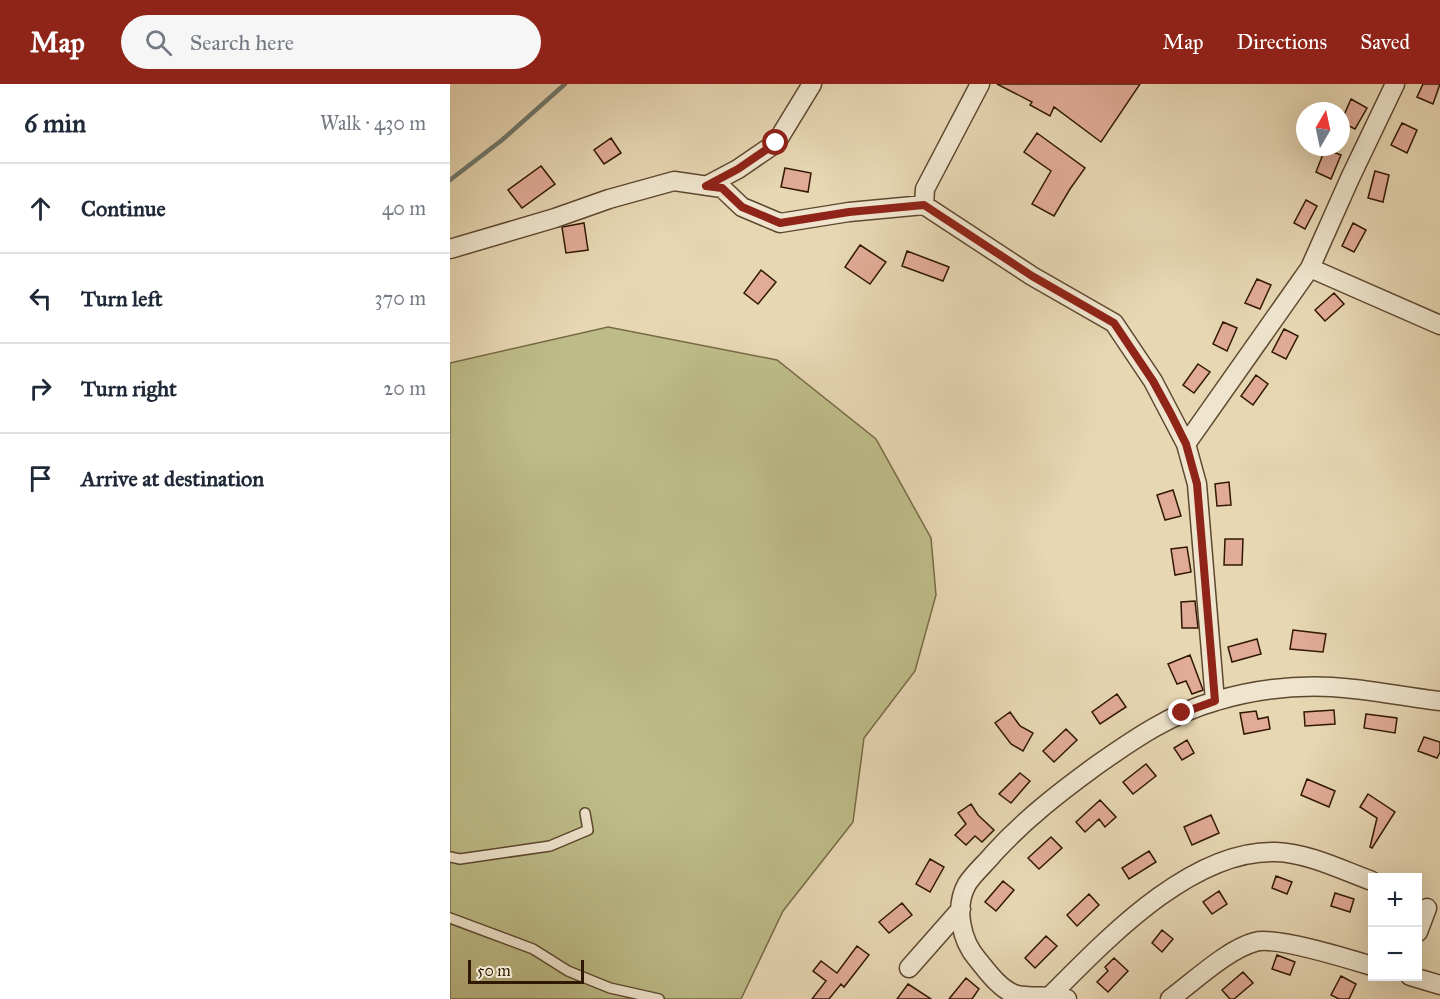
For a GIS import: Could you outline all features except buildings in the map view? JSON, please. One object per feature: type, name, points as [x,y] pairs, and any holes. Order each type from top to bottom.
[{"type":"street","points":[[706,186],[738,169],[776,143],[812,84]]},
{"type":"street","points":[[924,205],[926,189],[980,84]]},
{"type":"street","points":[[1186,444],[1310,268],[1395,84]]},
{"type":"street","points":[[450,249],[674,181],[722,188],[742,207],[780,223],[849,212],[924,205],[1032,276],[1114,323],[1153,381],[1186,444],[1197,484],[1215,701]]},
{"type":"street","points":[[1310,268],[1440,325]]},
{"type":"street","points":[[1368,880],[1298,855],[1278,852],[1242,854],[1224,860],[1206,867],[1134,915],[1060,995],[1012,996],[987,972],[967,944],[962,928],[962,896],[967,884],[1013,833],[1078,779],[1147,731],[1182,713],[1215,701],[1275,688],[1302,686],[1333,687],[1440,701]]},
{"type":"street","points":[[1420,927],[1428,907]]},
{"type":"street","points":[[909,968],[961,909]]},
{"type":"street","points":[[1170,999],[1229,954],[1264,940],[1285,943],[1368,965]]},
{"type":"street","points":[[1422,980],[1440,985]]},
{"type":"lane","points":[[450,857],[469,858],[550,846],[588,830],[585,813]]},
{"type":"lane","points":[[450,918],[533,949],[568,971],[610,988],[658,999]]},
{"type":"shaded area","points":[[608,327],[777,360],[876,439],[931,538],[936,595],[915,671],[864,738],[853,822],[783,911],[741,999],[450,999],[450,363]]},
{"type":"waterway","points":[[450,180],[502,140],[565,84]]},
{"type":"route","points":[[776,143],[738,169],[706,186],[722,188],[742,207],[780,223],[849,212],[924,205],[1032,276],[1114,323],[1153,381],[1171,414],[1186,444],[1197,484],[1215,701],[1182,713]]}]
